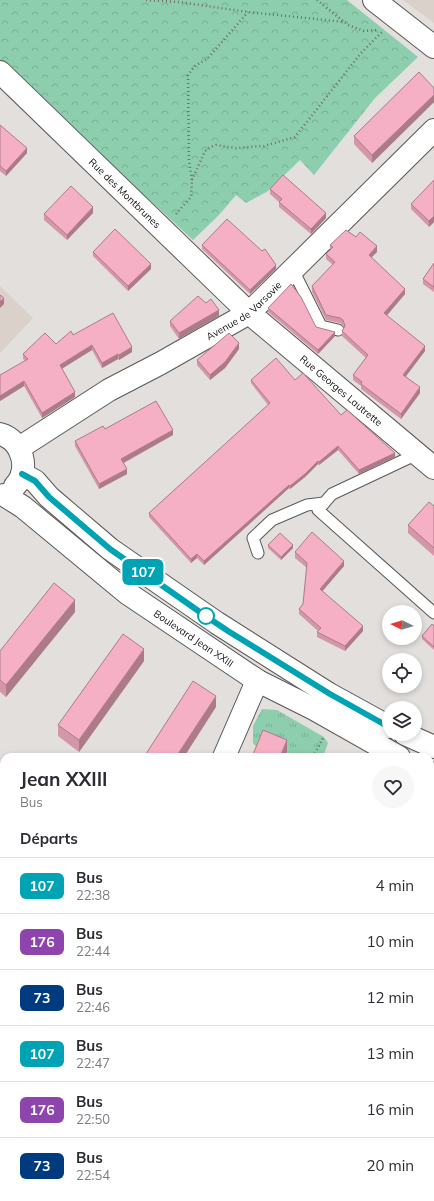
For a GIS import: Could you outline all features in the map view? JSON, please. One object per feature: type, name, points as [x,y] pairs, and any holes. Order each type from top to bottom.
[{"type":"street","points":[[374,0],[434,47]]},
{"type":"street","name":"Rue des Montbrunes","points":[[0,72],[249,313]]},
{"type":"street","name":"Avenue de Varsovie","points":[[19,448],[108,390],[161,363],[249,313],[434,130]]},
{"type":"street","name":"Rue Georges Lautrette","points":[[249,313],[434,468]]},
{"type":"street","points":[[0,434],[12,440],[19,448],[24,465],[18,483],[12,490],[2,495]]},
{"type":"street","points":[[22,474],[35,481],[49,497],[110,549],[217,623],[330,694],[382,723]]},
{"type":"street","name":"Boulevard Jean XXIII","points":[[2,495],[23,507],[127,593],[258,681],[314,709],[392,753]]},
{"type":"street","points":[[226,753],[258,681]]},
{"type":"street","points":[[421,741],[434,747]]},
{"type":"lane","points":[[293,270],[321,326],[338,330]]},
{"type":"lane","points":[[417,454],[332,494],[318,510],[434,613]]},
{"type":"lane","points":[[258,553],[253,538],[272,520],[307,505],[324,503]]},
{"type":"path","points":[[146,0],[179,2],[248,12],[344,22]]},
{"type":"path","points":[[192,180],[204,151],[211,147],[236,148],[264,146],[295,137],[361,53],[385,29],[364,31],[348,25],[317,0]]},
{"type":"path","points":[[162,229],[191,197],[192,180],[188,161],[188,75],[194,66],[208,58],[248,12]]},
{"type":"shaded area","points":[[403,0],[434,0],[434,23]]},
{"type":"shaded area","points":[[0,286],[33,318],[0,353]]},
{"type":"green space","points":[[0,0],[347,0],[418,57],[375,98],[314,175],[300,160],[268,191],[246,203],[236,195],[219,215],[193,240],[0,62]]},
{"type":"green space","points":[[262,709],[277,710],[324,737],[328,743],[324,753],[260,751],[253,743],[253,726]]},
{"type":"building","points":[[419,72],[434,88],[434,95],[372,155],[354,136]]},
{"type":"building","points":[[0,125],[27,148],[6,171],[0,166]]},
{"type":"building","points":[[283,175],[326,213],[311,229],[279,202],[282,199],[270,189]]},
{"type":"building","points":[[434,180],[434,216],[429,221],[411,204]]},
{"type":"building","points":[[71,186],[93,207],[67,235],[44,214]]},
{"type":"building","points":[[227,219],[262,251],[265,249],[276,265],[250,290],[202,245]]},
{"type":"building","points":[[115,229],[151,264],[128,286],[93,252]]},
{"type":"building","points":[[346,230],[356,237],[360,232],[377,246],[369,255],[405,289],[384,313],[425,346],[403,375],[420,387],[401,414],[361,384],[362,382],[353,375],[368,355],[342,331],[345,326],[343,320],[326,315],[312,286],[335,262],[326,254],[333,247],[330,245]]},
{"type":"building","points":[[434,263],[434,287],[423,279]]},
{"type":"building","points":[[291,284],[301,297],[316,327],[335,332],[318,350],[268,308]]},
{"type":"building","points":[[0,295],[4,298],[0,302]]},
{"type":"building","points":[[198,296],[206,303],[211,299],[219,310],[179,333],[170,321]]},
{"type":"building","points":[[113,313],[132,347],[102,363],[92,345],[60,365],[75,392],[42,413],[24,381],[0,396],[0,375],[28,359],[23,354],[45,333],[56,344],[71,331],[73,335]]},
{"type":"building","points":[[229,333],[239,343],[225,362],[210,375],[197,360]]},
{"type":"building","points":[[276,358],[295,380],[303,373],[341,415],[347,410],[395,453],[359,470],[338,446],[319,462],[318,461],[290,486],[289,485],[204,561],[197,554],[191,559],[149,513],[270,403],[251,380]]},
{"type":"building","points":[[156,401],[173,430],[121,459],[127,469],[99,484],[75,441],[103,426],[105,429]]},
{"type":"building","points":[[429,502],[434,506],[434,548],[408,525]]},
{"type":"building","points":[[312,532],[344,561],[320,589],[363,626],[345,646],[317,632],[321,628],[299,609],[303,604],[307,563],[295,552]]},
{"type":"building","points":[[280,533],[293,545],[281,557],[268,545]]},
{"type":"building","points":[[54,583],[75,600],[6,685],[0,680],[0,651]]},
{"type":"building","points":[[432,624],[434,626],[434,647],[422,636]]},
{"type":"building","points":[[123,634],[144,649],[79,740],[58,725]]},
{"type":"building","points":[[193,681],[216,696],[179,753],[147,753]]},
{"type":"building","points":[[263,730],[287,740],[282,753],[254,753]]},
{"type":"bus line","name":"107","points":[[22,474],[35,481],[49,497],[110,549],[207,617],[330,694],[382,723]]}]
